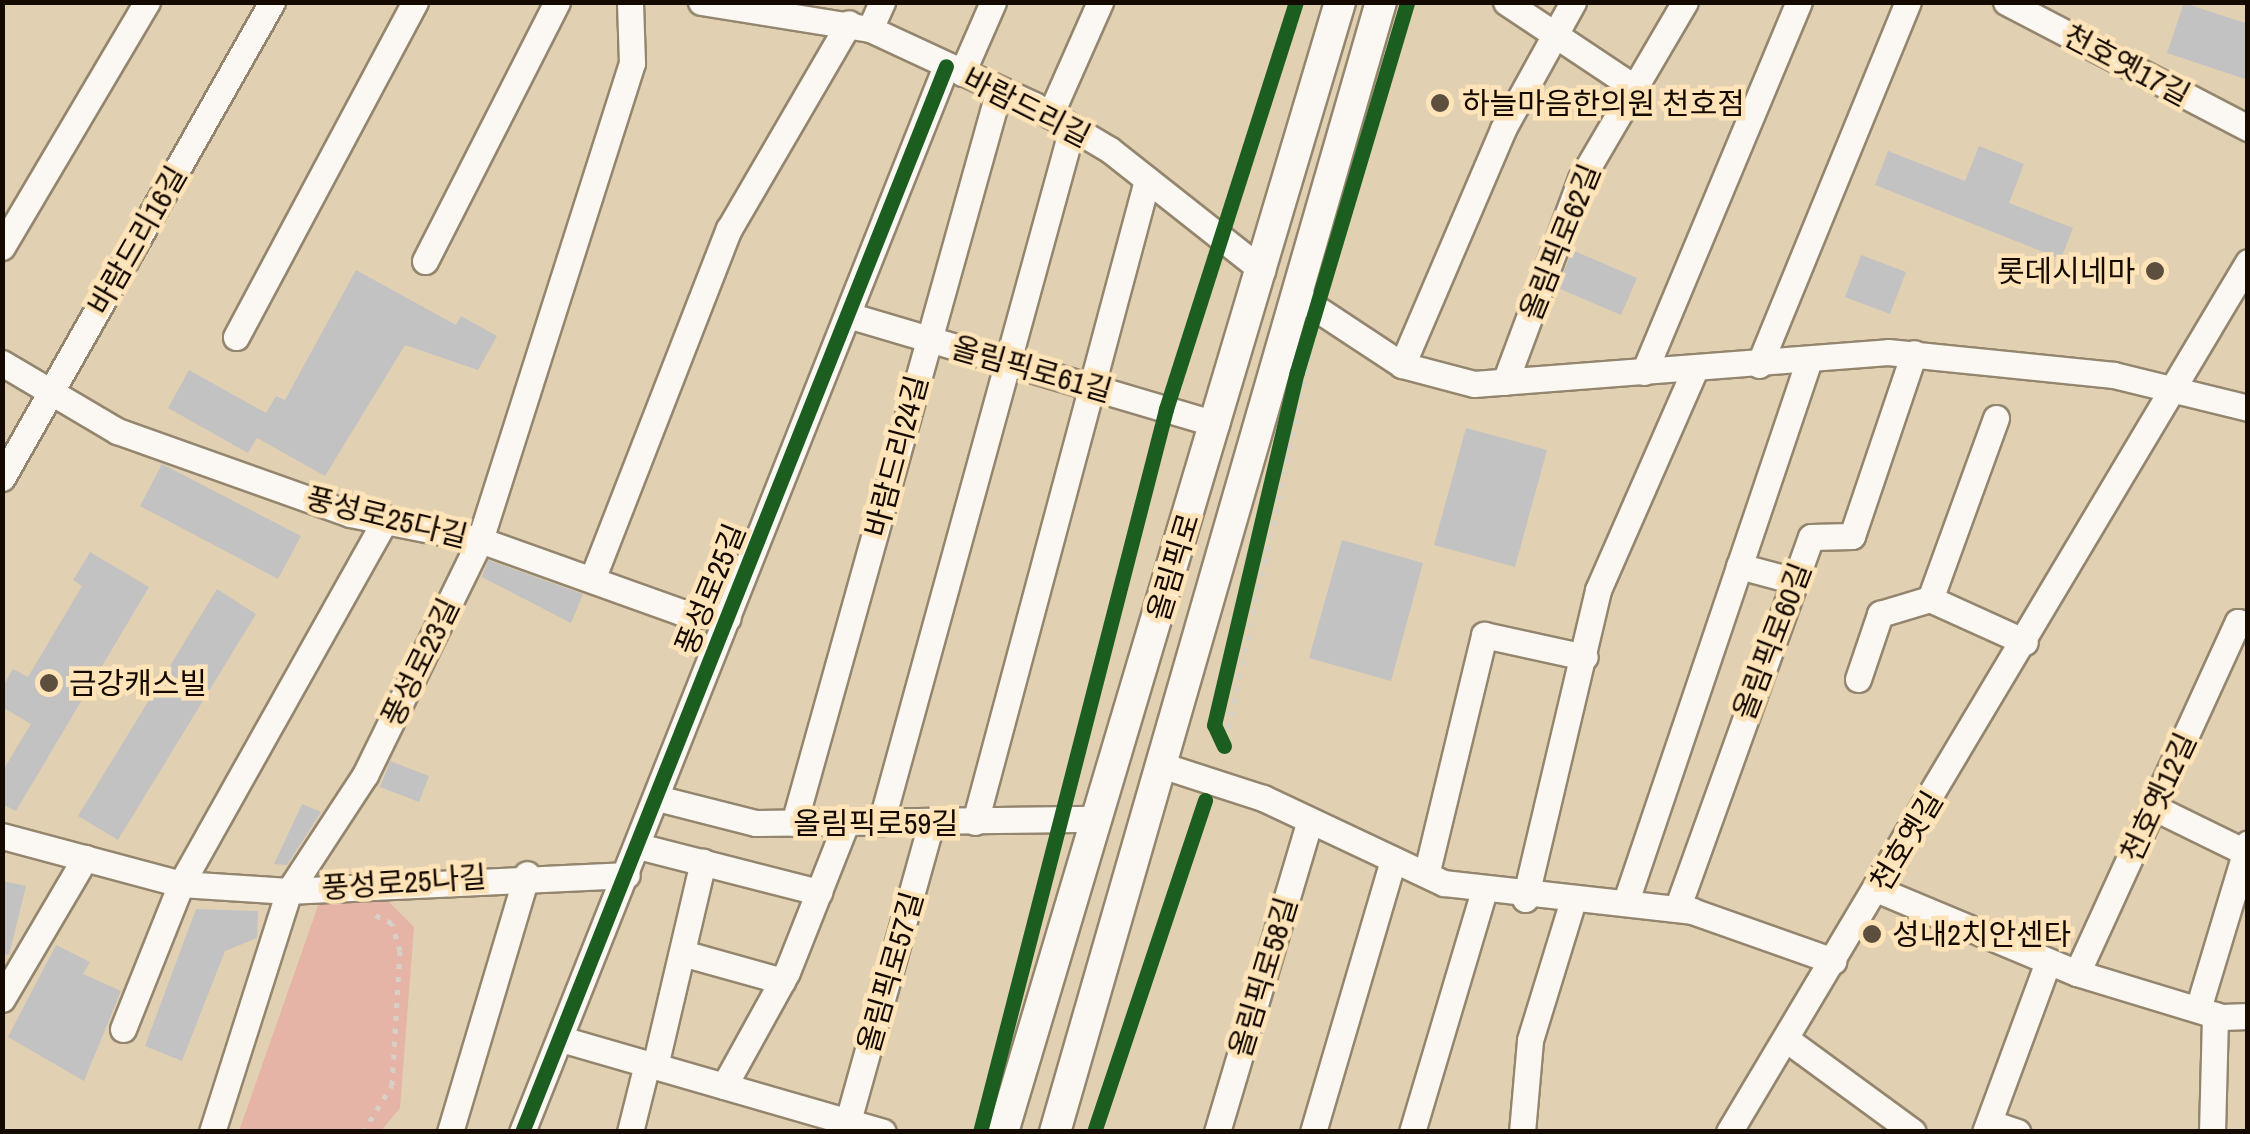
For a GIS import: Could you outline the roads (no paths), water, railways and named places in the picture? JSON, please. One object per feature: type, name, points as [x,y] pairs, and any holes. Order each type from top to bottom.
[{"type":"main road","name":"올림픽로","points":[[1003,1132],[1340,2]]},
{"type":"main road","name":"올림픽로","points":[[1055,1132],[1308,303],[1380,2]]},
{"type":"street","points":[[2,247],[146,2]]},
{"type":"street","name":"바람드리16길","points":[[2,478],[272,2]]},
{"type":"street","points":[[236,337],[415,2]]},
{"type":"street","points":[[425,261],[558,2]]},
{"type":"street","name":"풍성로23길","points":[[212,1132],[288,891],[364,775],[480,540],[632,63],[630,2]]},
{"type":"street","name":"바람드리길","points":[[700,2],[859,26],[999,90],[1061,122],[1147,180],[1262,270]]},
{"type":"street","points":[[593,578],[729,230],[859,26],[882,2]]},
{"type":"street","name":"풍성로25길","points":[[522,1132],[848,315],[954,70],[993,2]]},
{"type":"street","points":[[881,823],[1007,362],[1061,122],[1100,2]]},
{"type":"street","points":[[1506,2],[1635,88]]},
{"type":"street","points":[[1402,365],[1554,33],[1573,2]]},
{"type":"street","name":"올림픽로62길","points":[[1505,382],[1581,179],[1685,2]]},
{"type":"street","points":[[1644,372],[1800,2]]},
{"type":"street","points":[[1759,366],[1908,2]]},
{"type":"street","name":"천호옛17길","points":[[2006,2],[2248,128]]},
{"type":"street","name":"바람드리24길","points":[[794,823],[999,90]]},
{"type":"street","points":[[975,822],[1147,180]]},
{"type":"street","name":"천호옛길","points":[[1729,1132],[2025,642],[2248,262]]},
{"type":"street","points":[[1308,303],[1402,365],[1474,384],[1914,353],[1988,356],[2248,408]]},
{"type":"street","name":"올림픽로61길","points":[[848,315],[1216,424]]},
{"type":"street","name":"올림픽로60길","points":[[1677,909],[1811,537],[1852,536],[1914,353]]},
{"type":"street","name":"올림픽로60길","points":[[1626,902],[1809,360]]},
{"type":"street","name":"풍성로25다길","points":[[2,364],[117,431],[386,519],[480,540],[681,612],[728,618]]},
{"type":"street","points":[[1525,898],[1586,656],[1598,590],[1694,371]]},
{"type":"street","points":[[1930,598],[1996,418]]},
{"type":"street","points":[[123,1029],[180,884],[386,519]]},
{"type":"street","points":[[1739,566],[1795,581]]},
{"type":"street","points":[[1858,679],[1880,614],[1930,598],[2025,642]]},
{"type":"street","name":"천호옛12길","points":[[2077,973],[2243,624]]},
{"type":"street","points":[[1427,870],[1484,635],[1586,656]]},
{"type":"street","points":[[1164,766],[1217,779],[1393,860],[1484,890],[1525,898],[1626,902],[1677,909],[1833,961]]},
{"type":"street","name":"올림픽로59길","points":[[657,798],[794,823],[1097,820]]},
{"type":"street","points":[[2153,807],[2246,847],[2206,1012],[2212,1132]]},
{"type":"street","points":[[724,1086],[782,982],[846,823]]},
{"type":"street","name":"올림픽로57길","points":[[848,1122],[932,823]]},
{"type":"street","name":"올림픽로58길","points":[[1217,1132],[1309,824]]},
{"type":"street","name":"풍성로25나길","points":[[2,836],[180,884],[288,891],[527,874],[627,875]]},
{"type":"street","points":[[638,846],[819,892]]},
{"type":"street","points":[[2,999],[84,858]]},
{"type":"street","points":[[1313,1132],[1393,860]]},
{"type":"street","points":[[630,1132],[704,862]]},
{"type":"street","points":[[450,1132],[527,874]]},
{"type":"street","points":[[1876,889],[2077,973],[2206,1012],[2248,1016]]},
{"type":"street","points":[[1412,1132],[1484,890]]},
{"type":"street","points":[[1522,1132],[1530,1040],[1573,900]]},
{"type":"street","points":[[682,953],[782,982]]},
{"type":"street","points":[[2017,1132],[1988,1127],[2048,962]]},
{"type":"street","points":[[1786,1039],[1913,1132]]},
{"type":"street","points":[[561,1040],[883,1132]]},
{"type":"place","name":"하늘마음한의원 천호점","points":[[1440,103]]},
{"type":"place","name":"롯데시네마","points":[[2155,271]]},
{"type":"place","name":"금강캐스빌","points":[[49,683]]},
{"type":"place","name":"성내2치안센타","points":[[1872,934]]}]
